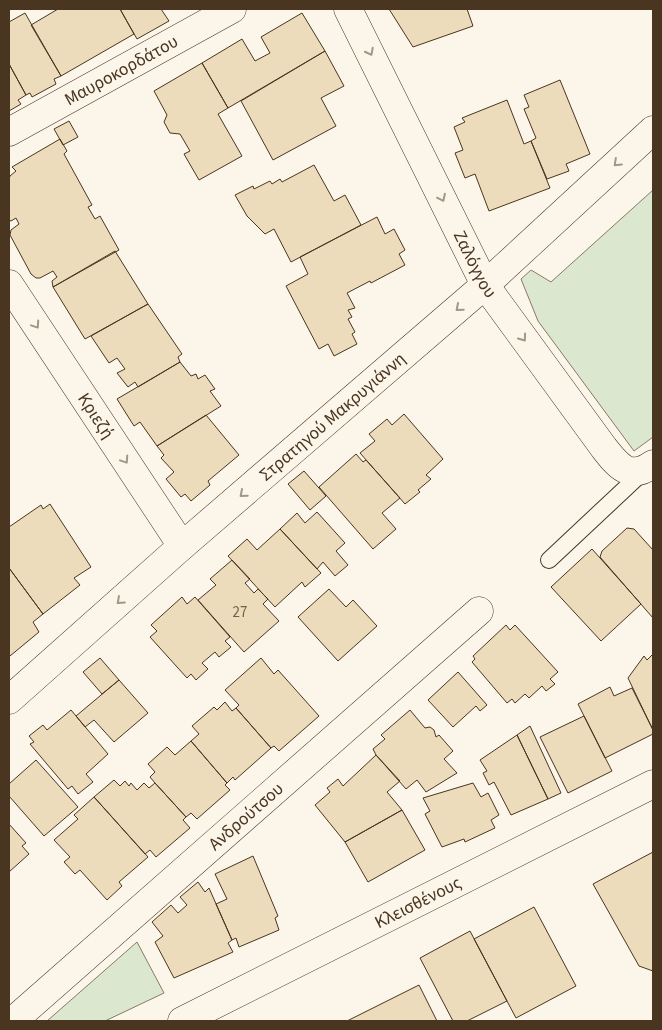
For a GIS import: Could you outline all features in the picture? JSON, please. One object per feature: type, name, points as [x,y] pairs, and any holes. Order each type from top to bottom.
[{"type":"street","name":"Μαυροκορδάτου","points":[[9,132],[232,9]]},
{"type":"street","name":"Ζαλόγγου","points":[[348,9],[485,286],[617,464],[631,472],[649,467]]},
{"type":"street","name":"Στρατηγού Μακρυγιάννη","points":[[9,700],[182,546],[485,286],[653,130]]},
{"type":"street","name":"Κριεζή","points":[[9,284],[182,546]]},
{"type":"street","name":"Ανδρούτσου","points":[[13,1021],[479,611]]},
{"type":"street","name":"Κλεισθένους","points":[[182,1021],[653,784]]},
{"type":"lane","points":[[550,560],[649,467]]},
{"type":"green space","points":[[653,190],[653,437],[634,451],[538,321],[521,279],[531,270],[551,282]]},
{"type":"green space","points":[[137,942],[164,993],[105,1021],[47,1021]]},
{"type":"building","points":[[58,9],[120,9],[134,34],[61,76],[31,25]]},
{"type":"building","points":[[120,9],[161,9],[169,21],[137,39]]},
{"type":"building","points":[[389,9],[467,9],[473,26],[413,47]]},
{"type":"building","points":[[25,13],[61,76],[54,79],[56,84],[32,97],[30,93],[26,95],[9,64],[9,22]]},
{"type":"building","points":[[302,13],[325,51],[228,108],[202,63],[242,39],[255,61],[270,53],[261,37]]},
{"type":"building","points":[[325,51],[344,86],[321,98],[336,126],[273,160],[241,101]]},
{"type":"building","points":[[202,63],[228,108],[218,114],[242,156],[199,180],[184,154],[190,151],[180,134],[170,133],[164,122],[167,115],[154,91]]},
{"type":"building","points":[[9,64],[26,95],[18,100],[21,104],[9,111]]},
{"type":"building","points":[[560,80],[590,154],[566,164],[569,171],[547,179],[531,141],[536,138],[524,109],[529,107],[524,95]]},
{"type":"building","points":[[507,100],[524,144],[531,141],[550,188],[489,211],[475,174],[465,178],[455,153],[463,150],[454,127],[465,122],[462,118]]},
{"type":"building","points":[[69,121],[78,137],[63,145],[54,129]]},
{"type":"building","points":[[60,139],[67,151],[64,154],[92,205],[88,207],[95,219],[100,216],[119,250],[53,287],[52,281],[57,277],[53,271],[40,278],[36,278],[31,274],[10,235],[11,230],[19,224],[16,218],[11,221],[9,220],[9,179],[16,171],[12,167]]},
{"type":"building","points":[[314,165],[334,201],[345,195],[361,225],[291,262],[274,229],[265,234],[247,216],[235,195],[253,186],[254,189],[270,181],[272,184],[280,179],[282,182]]},
{"type":"building","points":[[377,217],[385,234],[394,229],[405,250],[399,254],[405,265],[347,293],[355,308],[348,310],[352,317],[348,319],[355,332],[352,334],[357,344],[334,356],[328,344],[319,349],[286,286],[308,274],[300,257]]},
{"type":"building","points":[[115,251],[148,304],[85,339],[53,287]]},
{"type":"building","points":[[148,304],[182,354],[178,357],[180,362],[138,387],[135,382],[128,387],[117,373],[125,369],[117,358],[109,363],[91,336]]},
{"type":"building","points":[[180,362],[191,376],[196,374],[198,379],[205,375],[215,389],[210,391],[221,406],[157,446],[140,422],[134,426],[117,399]]},
{"type":"building","points":[[404,414],[443,459],[426,475],[431,479],[418,490],[420,492],[405,504],[360,453],[375,441],[369,434],[387,419],[392,425]]},
{"type":"building","points":[[206,415],[239,455],[208,481],[210,485],[191,501],[185,494],[181,497],[166,479],[174,472],[161,458],[164,455],[157,446]]},
{"type":"building","points":[[356,454],[363,462],[366,460],[400,498],[382,513],[396,529],[373,549],[319,487]]},
{"type":"building","points":[[304,471],[326,496],[310,510],[288,484]]},
{"type":"building","points":[[50,504],[91,567],[74,578],[80,585],[43,614],[9,568],[9,527],[41,505],[43,509]]},
{"type":"building","points":[[317,512],[345,543],[336,551],[348,565],[335,576],[323,562],[317,569],[280,529],[297,513],[305,523]]},
{"type":"building","points":[[627,528],[634,529],[653,550],[653,618],[600,557],[602,551]]},
{"type":"building","points":[[280,529],[321,573],[305,587],[302,582],[275,607],[228,556],[247,539],[257,550]]},
{"type":"building","points":[[592,549],[641,604],[601,641],[551,587]]},
{"type":"building","points":[[232,560],[250,579],[245,583],[254,593],[258,589],[268,599],[263,604],[279,621],[244,652],[198,600],[216,585],[210,579]]},
{"type":"building","points":[[9,568],[43,614],[33,622],[39,632],[10,656],[9,654]]},
{"type":"building","points":[[329,589],[346,607],[353,600],[377,626],[338,661],[298,617]]},
{"type":"building","points":[[182,597],[187,604],[195,597],[230,637],[225,641],[231,647],[219,657],[215,652],[202,663],[208,669],[196,680],[191,674],[187,678],[150,637],[157,631],[151,625]]},
{"type":"building","points":[[506,625],[510,630],[515,625],[558,672],[550,679],[555,684],[546,691],[542,686],[529,698],[525,694],[515,703],[512,699],[507,703],[472,662],[475,659],[473,656]]},
{"type":"building","points":[[653,654],[653,730],[628,678],[644,656],[647,660]]},
{"type":"building","points":[[100,658],[119,680],[102,694],[83,672]]},
{"type":"building","points":[[261,658],[274,674],[278,670],[319,716],[279,751],[274,746],[271,748],[236,708],[239,705],[225,690]]},
{"type":"building","points":[[458,672],[487,705],[480,711],[476,706],[453,727],[428,700]]},
{"type":"building","points":[[119,680],[148,713],[114,742],[94,720],[85,727],[76,716]]},
{"type":"building","points":[[610,687],[614,696],[632,688],[653,730],[653,734],[605,758],[578,704]]},
{"type":"building","points":[[225,702],[232,711],[236,708],[271,748],[235,780],[233,777],[227,783],[191,741],[199,734],[192,726],[214,707],[217,710]]},
{"type":"building","points":[[71,710],[108,754],[86,774],[93,782],[78,794],[72,786],[68,789],[30,744],[34,742],[29,736],[43,725],[47,730]]},
{"type":"building","points":[[410,710],[425,728],[430,727],[434,730],[436,737],[439,735],[453,751],[444,759],[457,773],[426,792],[417,780],[406,789],[376,755],[373,749],[385,739],[381,735]]},
{"type":"building","points":[[584,716],[612,771],[568,793],[540,737]]},
{"type":"building","points":[[530,726],[561,793],[548,799],[517,735]]},
{"type":"building","points":[[517,735],[548,799],[511,815],[494,782],[489,785],[483,773],[487,771],[480,760]]},
{"type":"building","points":[[191,741],[227,783],[225,785],[230,790],[197,819],[191,813],[186,817],[155,783],[150,777],[155,772],[148,764],[167,747],[175,755]]},
{"type":"building","points":[[376,755],[400,781],[387,792],[402,810],[345,842],[315,805],[330,792],[327,788],[338,779],[343,786]]},
{"type":"building","points":[[36,760],[78,807],[44,836],[9,796],[9,784]]},
{"type":"building","points":[[114,780],[120,786],[125,781],[129,786],[131,783],[137,790],[144,783],[149,788],[155,783],[186,817],[183,820],[190,828],[156,857],[150,850],[145,854],[94,797]]},
{"type":"building","points":[[473,783],[481,797],[488,793],[499,815],[491,820],[495,828],[465,842],[464,839],[442,847],[425,814],[430,811],[423,798]]},
{"type":"building","points":[[94,797],[148,857],[119,882],[122,886],[107,900],[80,870],[75,874],[64,862],[70,857],[54,840],[78,819],[74,815]]},
{"type":"building","points":[[402,810],[425,850],[368,882],[345,842]]},
{"type":"building","points":[[9,824],[26,843],[22,846],[29,854],[9,872]]},
{"type":"building","points":[[653,852],[653,971],[639,966],[593,884]]},
{"type":"building","points":[[253,856],[278,916],[275,918],[279,930],[239,947],[236,938],[232,940],[216,904],[227,899],[215,874]]},
{"type":"building","points":[[198,882],[205,892],[209,888],[232,940],[228,943],[233,952],[174,978],[155,942],[163,936],[152,922],[171,905],[178,913],[187,905],[180,897]]},
{"type":"building","points":[[534,907],[576,986],[516,1018],[474,939]]},
{"type":"building","points":[[470,931],[507,1001],[467,1021],[453,1021],[420,958]]},
{"type":"building","points":[[419,985],[437,1021],[347,1021]]}]
